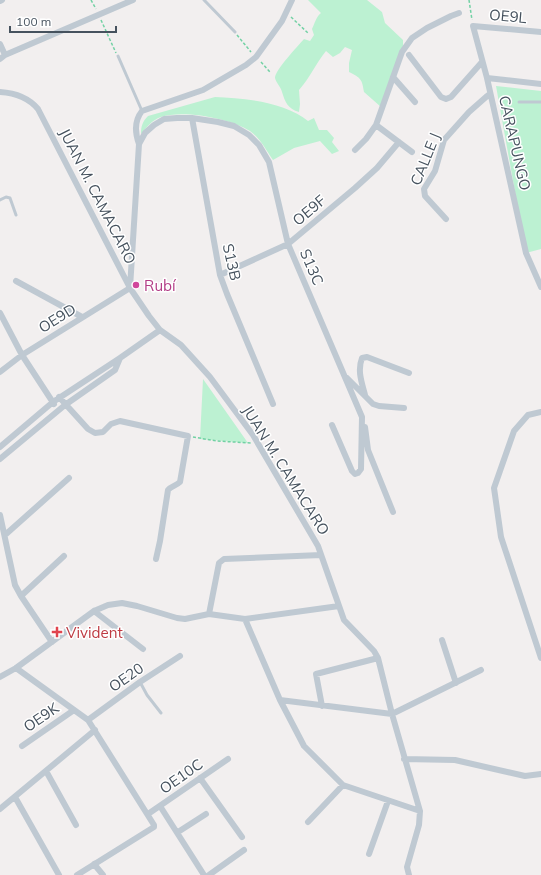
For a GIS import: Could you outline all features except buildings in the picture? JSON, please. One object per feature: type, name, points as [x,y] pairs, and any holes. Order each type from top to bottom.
[{"type":"street","points":[[0,44],[3,57],[133,0]]},
{"type":"street","points":[[130,288],[139,144],[136,135],[139,115],[142,110],[203,90],[246,65],[256,57],[282,21],[292,0]]},
{"type":"street","points":[[354,150],[366,139],[376,125],[402,52],[412,38],[428,28],[459,13]]},
{"type":"street","name":"OE9L","points":[[473,26],[541,32]]},
{"type":"street","name":"CARAPUNGO","points":[[473,26],[487,78],[526,253],[541,287]]},
{"type":"street","points":[[409,55],[441,98],[446,99],[451,97],[482,62]]},
{"type":"street","points":[[393,77],[415,102]]},
{"type":"street","points":[[487,78],[541,84]]},
{"type":"street","name":"JUAN M. CAMACARO","points":[[0,92],[18,95],[26,99],[38,109],[130,288],[160,330],[181,345],[210,377],[258,443],[318,546],[339,606],[347,624],[374,651],[378,658],[404,759],[420,811],[419,826],[407,867],[409,875]]},
{"type":"street","name":"CALLE J","points":[[446,219],[425,196],[424,189],[435,171],[444,140],[469,112],[490,94]]},
{"type":"street","name":"S13C","points":[[139,144],[145,134],[154,125],[164,119],[192,118],[234,126],[249,135],[259,145],[269,162],[288,244],[362,417],[361,469],[358,473],[355,474],[352,471],[332,425]]},
{"type":"street","name":"S13B","points":[[192,118],[220,274],[273,404]]},
{"type":"street","points":[[376,125],[412,152]]},
{"type":"street","name":"OE9F","points":[[220,274],[288,244],[377,168],[399,142]]},
{"type":"street","points":[[16,281],[82,317]]},
{"type":"street","name":"OE9D","points":[[0,372],[22,355],[130,288]]},
{"type":"street","points":[[0,313],[22,355],[58,410]]},
{"type":"street","points":[[0,447],[52,402],[160,330]]},
{"type":"street","points":[[365,395],[359,373],[359,365],[362,358],[367,357],[409,373]]},
{"type":"street","points":[[0,459],[58,410],[115,370],[120,358]]},
{"type":"street","points":[[344,375],[374,404],[379,406],[404,408]]},
{"type":"street","points":[[59,397],[88,429],[95,433],[103,432],[111,424],[120,421],[188,436],[180,482],[177,486],[171,487],[168,490],[156,559]]},
{"type":"street","points":[[541,412],[528,415],[514,432],[494,488],[501,537],[541,658]]},
{"type":"street","points":[[362,417],[368,450],[393,512]]},
{"type":"street","points":[[5,535],[69,478]]},
{"type":"street","points":[[0,515],[15,585],[52,642]]},
{"type":"street","points":[[209,614],[221,560],[321,555]]},
{"type":"street","points":[[21,596],[64,556]]},
{"type":"street","points":[[0,677],[16,668],[94,611],[108,604],[122,603],[184,619],[209,614],[244,619],[339,606]]},
{"type":"street","points":[[94,611],[143,649]]},
{"type":"street","points":[[244,619],[280,700],[304,746],[344,785],[420,811]]},
{"type":"street","points":[[442,640],[456,683]]},
{"type":"street","name":"OE20","points":[[88,720],[140,682],[180,656]]},
{"type":"street","points":[[322,706],[316,674],[378,658]]},
{"type":"street","points":[[16,668],[88,720],[154,825],[154,827],[77,875]]},
{"type":"street","points":[[280,700],[392,714],[481,670]]},
{"type":"street","name":"OE9K","points":[[22,746],[74,710]]},
{"type":"street","points":[[0,809],[95,730]]},
{"type":"street","name":"OE10C","points":[[148,814],[228,759]]},
{"type":"street","points":[[404,759],[455,760],[525,776],[541,774]]},
{"type":"street","points":[[46,771],[76,825]]},
{"type":"street","points":[[200,778],[242,837]]},
{"type":"street","points":[[308,822],[344,785]]},
{"type":"street","points":[[14,797],[59,875]]},
{"type":"street","points":[[369,854],[388,801]]},
{"type":"street","points":[[160,806],[204,875]]},
{"type":"street","points":[[178,832],[206,814]]},
{"type":"street","points":[[209,875],[244,850]]},
{"type":"street","points":[[94,864],[103,875]]},
{"type":"lane","points":[[204,0],[235,32]]},
{"type":"lane","points":[[118,56],[142,110]]},
{"type":"lane","points":[[519,102],[541,102]]},
{"type":"lane","points":[[0,200],[6,196],[10,198],[16,215]]},
{"type":"lane","points":[[140,682],[147,695],[161,713]]},
{"type":"path","points":[[91,0],[118,56]]},
{"type":"path","points":[[469,0],[473,26]]},
{"type":"path","points":[[287,13],[309,34]]},
{"type":"path","points":[[235,32],[270,72]]},
{"type":"path","points":[[188,436],[217,441],[258,443]]},
{"type":"green space","points":[[308,0],[367,0],[382,12],[385,23],[403,40],[403,46],[381,107],[364,92],[360,79],[349,72],[349,63],[352,50],[345,47],[340,53],[333,57],[326,51],[322,56],[299,90],[299,112],[292,109],[288,105],[275,78],[276,74],[292,52],[304,39],[310,41],[314,35],[312,29],[321,13]]},
{"type":"green space","points":[[496,86],[541,91],[541,249],[526,253]]},
{"type":"green space","points":[[215,97],[239,98],[264,102],[288,109],[308,121],[314,118],[319,130],[327,130],[334,138],[332,142],[339,151],[332,154],[320,141],[294,148],[273,160],[260,141],[250,131],[232,123],[207,116],[182,114],[161,117],[152,122],[141,134],[142,125],[148,116]]},
{"type":"green space","points":[[203,379],[248,443],[200,439]]},
{"type":"place","name":"Rubí","points":[[136,285]]},
{"type":"place","name":"Vivident","points":[[57,632]]}]
